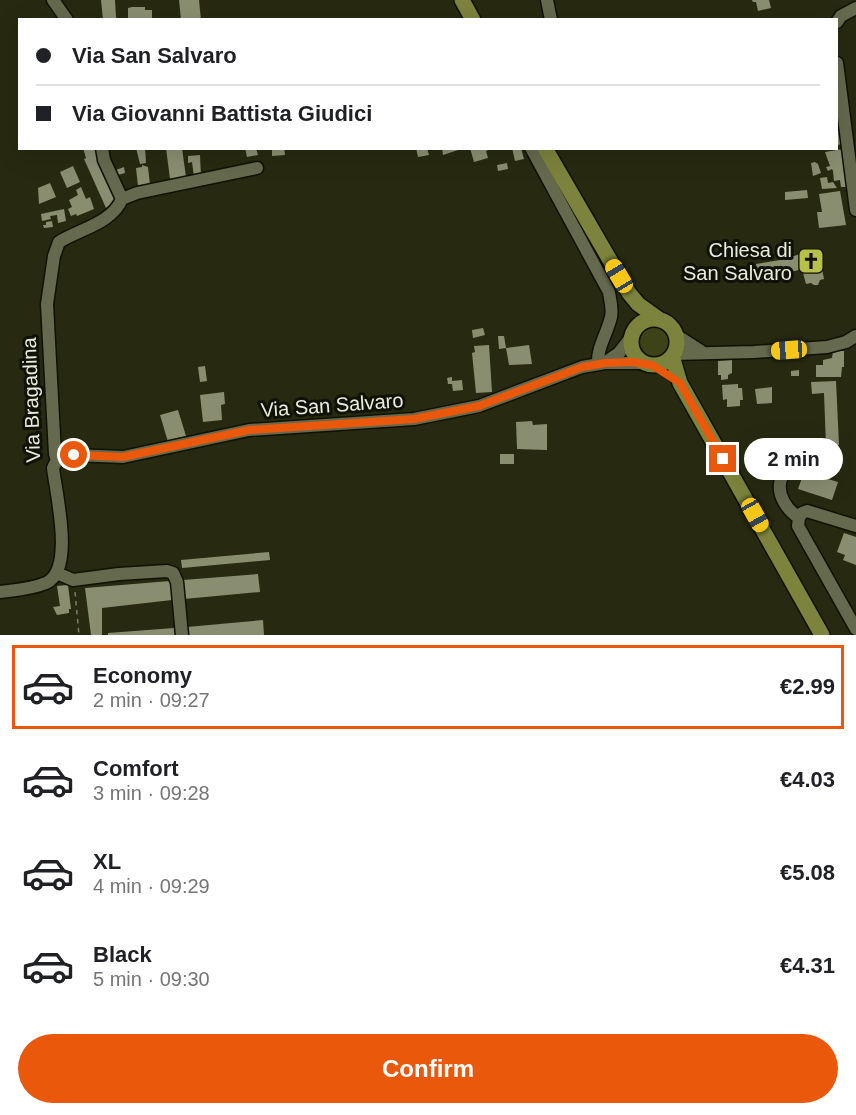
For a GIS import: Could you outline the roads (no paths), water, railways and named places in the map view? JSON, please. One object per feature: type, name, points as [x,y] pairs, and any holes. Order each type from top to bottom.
[{"type":"main road","points":[[462,0],[472,18]]},
{"type":"main road","points":[[546,150],[629,292],[638,304],[670,325],[676,335],[673,355],[680,383],[822,635]]},
{"type":"main road","points":[[629,292],[633,308],[634,353],[680,383]]},
{"type":"main road","points":[[633,333],[645,321],[659,319]]},
{"type":"main road","points":[[648,364],[659,364],[673,355]]},
{"type":"street","points":[[53,0],[66,18]]},
{"type":"street","points":[[547,0],[550,18]]},
{"type":"street","points":[[838,20],[841,16],[856,8]]},
{"type":"street","points":[[838,68],[851,130],[856,210]]},
{"type":"street","points":[[102,150],[104,160],[122,199]]},
{"type":"street","points":[[532,150],[609,292],[612,314],[597,352],[602,364]]},
{"type":"street","name":"Via Bragadina","points":[[57,573],[62,556],[53,468],[57,460],[47,304],[54,256],[59,242],[100,222],[118,208],[122,199],[137,193],[258,168]]},
{"type":"street","name":"Via San Salvaro","points":[[602,364],[619,353],[633,333]]},
{"type":"street","points":[[676,335],[705,353]]},
{"type":"street","points":[[673,355],[827,346],[846,342],[856,336]]},
{"type":"street","name":"Via San Salvaro","points":[[57,460],[74,455],[123,457],[249,430],[414,419],[479,406],[582,367],[602,364],[648,364]]},
{"type":"street","points":[[799,518],[791,512],[779,494],[778,487],[783,474],[795,463],[808,460]]},
{"type":"street","points":[[856,526],[807,511],[802,513],[798,526],[856,629]]},
{"type":"street","points":[[0,592],[27,589],[47,582],[57,573],[73,580],[167,571],[173,573],[177,582],[182,635]]},
{"type":"place","name":"Chiesa di San Salvaro","points":[[811,261]]}]
